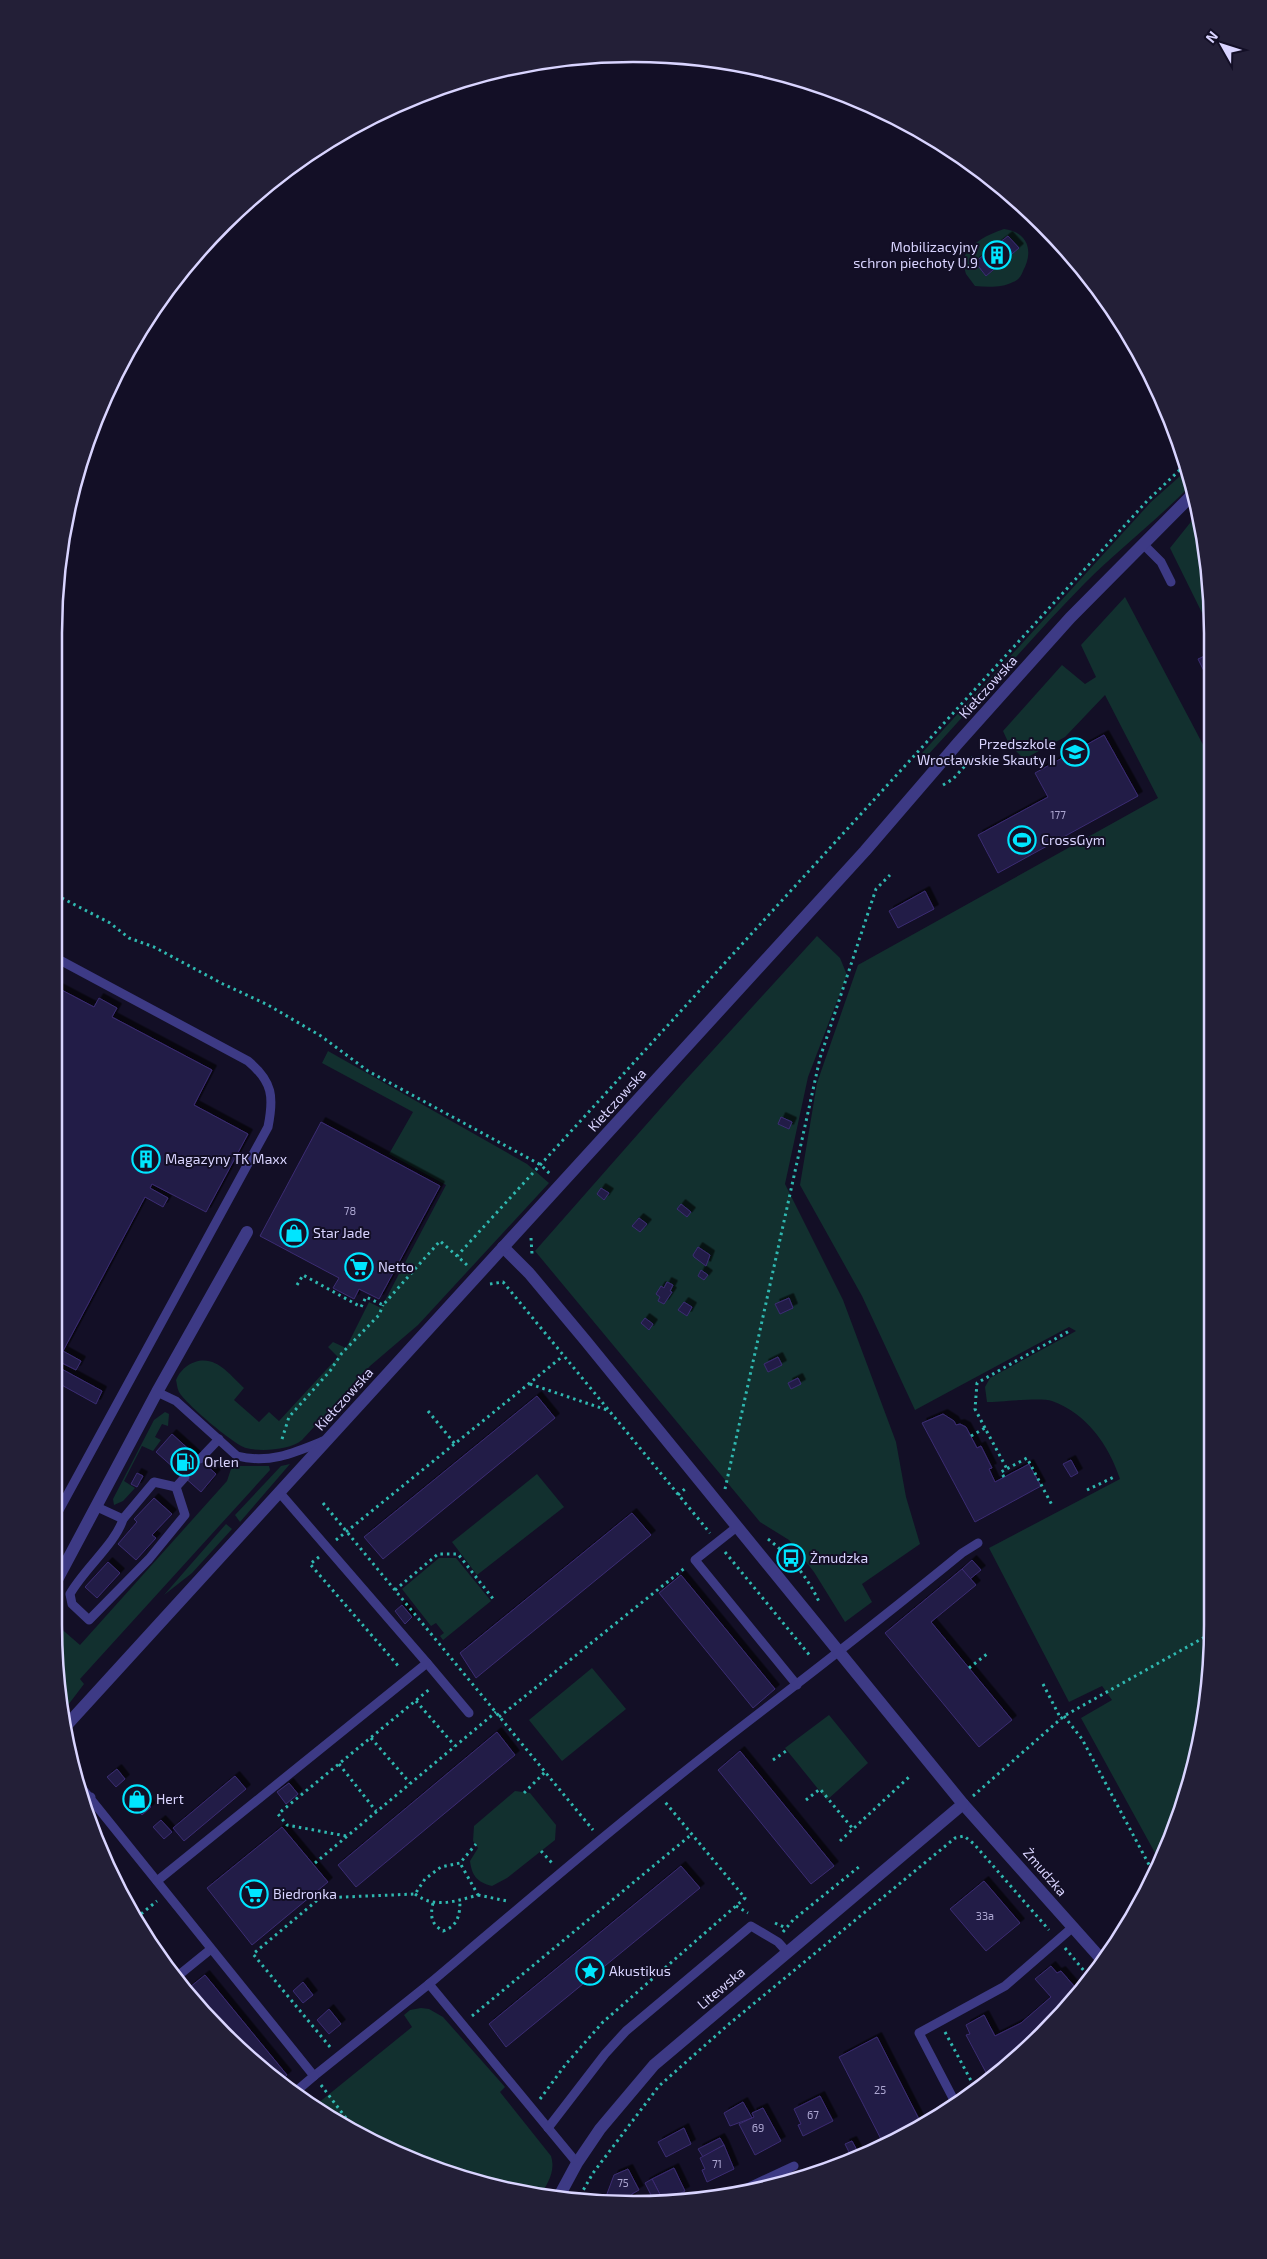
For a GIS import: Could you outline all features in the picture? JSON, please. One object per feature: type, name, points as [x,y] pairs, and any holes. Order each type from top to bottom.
[{"type":"street","name":"Kiełczowska","points":[[70,1721],[865,851],[958,743],[1070,618],[1188,499]]},
{"type":"street","points":[[62,1571],[247,1232]]},
{"type":"street","name":"Żmudzka","points":[[503,1247],[529,1273],[715,1498],[963,1804],[1099,1956]]},
{"type":"street","name":"Litewska","points":[[561,2192],[577,2163],[624,2099],[654,2066],[963,1804]]},
{"type":"lane","points":[[1143,544],[1161,562],[1171,582]]},
{"type":"lane","points":[[62,961],[248,1061],[265,1078],[272,1104],[268,1128],[62,1505]]},
{"type":"lane","points":[[158,1392],[176,1401],[237,1456],[246,1458],[283,1457],[326,1440]]},
{"type":"lane","points":[[200,1460],[219,1439]]},
{"type":"lane","points":[[176,1487],[185,1477]]},
{"type":"lane","points":[[154,1482],[176,1487],[185,1515],[149,1559],[89,1620],[72,1604],[70,1594],[87,1568],[120,1528],[123,1519],[154,1482]]},
{"type":"lane","points":[[279,1492],[469,1713]]},
{"type":"lane","points":[[97,1507],[123,1519]]},
{"type":"lane","points":[[738,1526],[695,1560],[797,1685]]},
{"type":"lane","points":[[300,2089],[658,1794],[820,1668],[962,1553],[978,1543]]},
{"type":"lane","points":[[157,1881],[427,1663]]},
{"type":"lane","points":[[88,1794],[314,2076]]},
{"type":"lane","points":[[548,2128],[605,2054],[626,2031],[751,1926],[778,1942],[787,1952]]},
{"type":"lane","points":[[953,2099],[919,2033],[1005,1986],[1073,1927]]},
{"type":"lane","points":[[181,1974],[211,1949]]},
{"type":"lane","points":[[429,1984],[577,2163]]},
{"type":"lane","points":[[759,2183],[794,2166]]},
{"type":"path","points":[[457,1256],[1134,515],[1180,470]]},
{"type":"path","points":[[715,1498],[727,1487],[820,1058],[876,889],[890,875]]},
{"type":"path","points":[[62,898],[110,923],[129,938],[154,947],[223,984],[268,1005],[320,1036],[368,1071],[541,1165],[561,1184]]},
{"type":"path","points":[[282,1438],[289,1417],[330,1371],[342,1353],[373,1322],[383,1305],[440,1241],[471,1270]]},
{"type":"path","points":[[298,1285],[303,1275],[361,1307],[366,1297],[383,1305]]},
{"type":"path","points":[[484,1281],[487,1285],[503,1282],[820,1668]]},
{"type":"path","points":[[1007,1469],[975,1410],[977,1383],[1071,1330]]},
{"type":"path","points":[[408,1679],[310,1564],[347,1531],[563,1356]]},
{"type":"path","points":[[530,1384],[608,1410]]},
{"type":"path","points":[[428,1411],[455,1444]]},
{"type":"path","points":[[971,1436],[985,1428]]},
{"type":"path","points":[[1004,1477],[1002,1472],[1027,1458],[1053,1507]]},
{"type":"path","points":[[1087,1490],[1114,1477]]},
{"type":"path","points":[[678,1495],[691,1484]]},
{"type":"path","points":[[324,1503],[601,1840]]},
{"type":"path","points":[[395,1590],[438,1554],[458,1554],[494,1600]]},
{"type":"path","points":[[500,1717],[695,1560]]},
{"type":"path","points":[[963,1804],[1063,1717],[1204,1637]]},
{"type":"path","points":[[969,1668],[987,1654]]},
{"type":"path","points":[[346,1836],[344,1834],[287,1826],[278,1814],[441,1680]]},
{"type":"path","points":[[1043,1684],[1063,1717],[1082,1739],[1151,1868]]},
{"type":"path","points":[[416,1701],[455,1746]]},
{"type":"path","points":[[315,1862],[496,1712]]},
{"type":"path","points":[[371,1738],[410,1783]]},
{"type":"path","points":[[773,1760],[789,1749]]},
{"type":"path","points":[[339,1764],[376,1811]]},
{"type":"path","points":[[524,1793],[545,1772]]},
{"type":"path","points":[[840,1841],[909,1777]]},
{"type":"path","points":[[806,1800],[820,1789],[853,1829]]},
{"type":"path","points":[[532,2110],[566,2064],[603,2022],[745,1898],[658,1794]]},
{"type":"path","points":[[462,2024],[692,1834]]},
{"type":"path","points":[[581,2194],[593,2173],[633,2118],[676,2070],[955,1838],[964,1836],[974,1844],[1086,1974]]},
{"type":"path","points":[[415,1894],[425,1879],[441,1868],[460,1863],[476,1844]]},
{"type":"path","points":[[460,1863],[478,1895]]},
{"type":"path","points":[[778,1942],[793,1920],[860,1866]]},
{"type":"path","points":[[141,1914],[167,1893]]},
{"type":"path","points":[[339,2057],[253,1954],[320,1898],[415,1894],[424,1901],[452,1903],[478,1895],[502,1899],[519,1908]]},
{"type":"path","points":[[433,1903],[431,1919],[436,1927],[443,1931],[451,1928],[458,1920],[460,1900]]},
{"type":"path","points":[[940,2022],[973,2085]]},
{"type":"path","points":[[314,2076],[347,2119]]},
{"type":"green space","points":[[1004,229],[1019,234],[1027,244],[1028,256],[1021,275],[1017,280],[1009,284],[989,287],[975,286],[966,274],[962,261],[979,240]]},
{"type":"green space","points":[[1182,475],[1186,490],[1085,583],[926,757],[922,753],[1151,502]]},
{"type":"green space","points":[[1193,519],[1200,559],[1204,617],[1170,548]]},
{"type":"green space","points":[[1125,597],[1205,748],[1205,1626],[1200,1700],[1194,1737],[1174,1809],[1156,1855],[1081,1718],[1112,1700],[1102,1686],[1069,1702],[989,1548],[1120,1479],[1110,1454],[1095,1432],[1086,1422],[1064,1406],[1052,1401],[1039,1399],[987,1402],[985,1387],[990,1378],[1076,1331],[1069,1327],[915,1410],[862,1296],[800,1185],[817,1083],[858,965],[1158,798],[1105,695],[1065,737],[1024,759],[1009,744],[1003,731],[1062,665],[1085,684],[1096,677],[1081,645]]},
{"type":"green space","points":[[817,936],[840,958],[847,975],[808,1077],[785,1184],[843,1300],[896,1442],[906,1497],[920,1544],[862,1584],[872,1602],[845,1622],[814,1572],[789,1540],[760,1522],[535,1251],[682,1084]]},
{"type":"green space","points":[[328,1051],[527,1164],[549,1183],[418,1325],[370,1366],[302,1440],[283,1448],[259,1450],[246,1448],[221,1431],[183,1397],[178,1390],[176,1380],[181,1371],[195,1362],[210,1361],[216,1364],[228,1372],[244,1388],[234,1400],[259,1422],[269,1412],[279,1421],[338,1357],[328,1347],[333,1342],[346,1348],[369,1302],[381,1308],[446,1185],[389,1154],[413,1112],[322,1063]]},
{"type":"green space","points":[[165,1412],[169,1414],[168,1426],[162,1424],[155,1437],[161,1440],[153,1451],[142,1446],[124,1481],[135,1488],[123,1501],[114,1505],[113,1499],[154,1420]]},
{"type":"green space","points":[[290,1464],[240,1522],[235,1515],[281,1466]]},
{"type":"green space","points":[[232,1466],[269,1466],[270,1470],[80,1679],[84,1684],[68,1705],[62,1630],[80,1645],[227,1481]]},
{"type":"green space","points":[[537,1474],[564,1507],[477,1575],[452,1542]]},
{"type":"green space","points":[[226,1524],[232,1529],[192,1573],[164,1595]]},
{"type":"green space","points":[[439,1558],[456,1558],[491,1601],[443,1640],[440,1636],[444,1633],[436,1623],[431,1626],[402,1589]]},
{"type":"green space","points":[[592,1668],[626,1709],[562,1761],[529,1720]]},
{"type":"green space","points":[[829,1715],[868,1763],[827,1800],[785,1748]]},
{"type":"green space","points":[[515,1791],[530,1793],[556,1825],[555,1840],[507,1878],[492,1886],[476,1878],[472,1871],[470,1861],[478,1848],[473,1841],[474,1826]]},
{"type":"green space","points":[[429,2009],[443,2017],[505,2087],[500,2092],[551,2156],[552,2172],[544,2190],[486,2177],[415,2153],[381,2138],[319,2102],[412,2027],[404,2015],[410,2010]]},
{"type":"building","name":"Mobilizacyjny schron piechoty U.9","points":[[1008,236],[1019,248],[986,276],[975,262]]},
{"type":"building","points":[[1205,656],[1205,673],[1198,659]]},
{"type":"building","points":[[1104,735],[1138,796],[998,873],[978,835],[1048,797],[1035,773]]},
{"type":"building","points":[[925,891],[934,909],[898,928],[889,911]]},
{"type":"building","name":"Magazyny TK Maxx","points":[[62,990],[94,1007],[99,998],[117,1008],[112,1017],[212,1070],[194,1105],[248,1134],[206,1212],[152,1184],[150,1188],[168,1198],[163,1207],[145,1197],[63,1351],[81,1361],[76,1370],[62,1363]]},
{"type":"building","points":[[781,1117],[792,1122],[789,1129],[778,1124]]},
{"type":"building","points":[[321,1122],[440,1186],[379,1299],[359,1289],[354,1299],[333,1288],[339,1278],[260,1236]]},
{"type":"building","points":[[601,1188],[609,1193],[604,1200],[597,1194]]},
{"type":"building","points":[[681,1204],[691,1212],[687,1217],[677,1209]]},
{"type":"building","points":[[639,1218],[647,1224],[640,1232],[632,1226]]},
{"type":"building","points":[[698,1247],[710,1255],[706,1266],[693,1255]]},
{"type":"building","points":[[701,1270],[708,1275],[704,1280],[698,1276]]},
{"type":"building","points":[[667,1282],[673,1285],[670,1291],[672,1292],[664,1304],[658,1301],[660,1297],[656,1294],[661,1286],[664,1288]]},
{"type":"building","points":[[789,1298],[793,1308],[780,1314],[775,1304]]},
{"type":"building","points":[[684,1302],[692,1307],[687,1316],[678,1310]]},
{"type":"building","points":[[645,1318],[653,1324],[649,1330],[641,1323]]},
{"type":"building","points":[[778,1357],[782,1365],[768,1372],[764,1364]]},
{"type":"building","points":[[62,1369],[102,1391],[96,1404],[62,1385]]},
{"type":"building","points":[[798,1378],[801,1384],[791,1389],[788,1383]]},
{"type":"building","points":[[537,1396],[555,1418],[383,1559],[364,1537]]},
{"type":"building","points":[[943,1414],[954,1421],[956,1425],[960,1424],[966,1427],[977,1448],[981,1446],[992,1468],[989,1469],[995,1482],[1029,1464],[1041,1486],[975,1522],[922,1423]]},
{"type":"building","points":[[172,1434],[216,1474],[201,1492],[156,1452]]},
{"type":"building","points":[[1071,1460],[1078,1473],[1071,1477],[1063,1464]]},
{"type":"building","points":[[137,1473],[143,1476],[137,1487],[131,1484]]},
{"type":"building","points":[[154,1498],[172,1514],[152,1535],[156,1538],[136,1560],[118,1544],[137,1522],[134,1519]]},
{"type":"building","points":[[632,1513],[651,1535],[476,1678],[460,1653]]},
{"type":"building","points":[[972,1560],[981,1570],[970,1579],[962,1569]]},
{"type":"building","points":[[108,1562],[120,1573],[97,1598],[85,1587]]},
{"type":"building","points":[[962,1569],[976,1585],[931,1622],[1012,1720],[979,1747],[885,1633]]},
{"type":"building","points":[[681,1575],[775,1689],[753,1708],[659,1593]]},
{"type":"building","points":[[402,1605],[412,1617],[405,1624],[395,1611]]},
{"type":"building","points":[[497,1732],[515,1755],[356,1887],[338,1865]]},
{"type":"building","points":[[740,1751],[834,1866],[811,1884],[718,1770]]},
{"type":"building","points":[[117,1769],[125,1779],[116,1787],[107,1777]]},
{"type":"building","points":[[235,1776],[246,1789],[184,1841],[173,1828]]},
{"type":"building","points":[[289,1783],[298,1794],[286,1804],[277,1792]]},
{"type":"building","points":[[137,1791],[151,1807],[142,1815],[128,1798]]},
{"type":"building","points":[[161,1820],[172,1832],[164,1839],[153,1827]]},
{"type":"building","points":[[282,1827],[328,1882],[252,1945],[207,1888]]},
{"type":"building","points":[[681,1866],[700,1888],[506,2047],[489,2024]]},
{"type":"building","points":[[984,1881],[1020,1923],[986,1951],[950,1909]]},
{"type":"building","points":[[1051,1966],[1057,1973],[1061,1971],[1075,1987],[1037,2029],[987,2074],[966,2035],[970,2034],[966,2025],[984,2015],[995,2036],[1021,2023],[1051,1997],[1035,1979]]},
{"type":"building","points":[[205,1975],[287,2075],[284,2078],[257,2055],[204,2002],[191,1986]]},
{"type":"building","points":[[303,1982],[313,1995],[303,2003],[293,1991]]},
{"type":"building","points":[[329,2009],[341,2024],[329,2034],[317,2020]]},
{"type":"building","points":[[877,2037],[919,2120],[881,2140],[839,2057]]},
{"type":"building","points":[[820,2096],[833,2121],[803,2136],[798,2125],[801,2124],[794,2109]]},
{"type":"building","points":[[743,2102],[752,2118],[730,2126],[724,2113]]},
{"type":"building","points":[[763,2108],[781,2141],[755,2155],[739,2124],[754,2117],[752,2113]]},
{"type":"building","points":[[684,2128],[691,2144],[666,2157],[658,2142]]},
{"type":"building","points":[[720,2138],[724,2145],[703,2157],[698,2149]]},
{"type":"building","points":[[852,2141],[857,2151],[850,2154],[845,2144]]},
{"type":"building","points":[[724,2145],[734,2169],[707,2182],[702,2170],[705,2169],[700,2158]]},
{"type":"building","points":[[674,2168],[685,2191],[679,2194],[660,2195],[652,2179]]},
{"type":"building","points":[[628,2169],[639,2190],[631,2196],[606,2195],[614,2175]]},
{"type":"building","points":[[652,2179],[660,2195],[651,2196],[645,2183]]},
{"type":"place","name":"Mobilizacyjny schron piechoty U.9","points":[[997,255]]},
{"type":"place","name":"Przedszkole Wrocławskie Skauty II","points":[[1075,752]]},
{"type":"place","name":"CrossGym","points":[[1022,840]]},
{"type":"place","name":"Magazyny TK Maxx","points":[[146,1159]]},
{"type":"place","name":"Star Jade","points":[[294,1233]]},
{"type":"place","name":"Netto","points":[[359,1267]]},
{"type":"place","name":"Orlen","points":[[185,1462]]},
{"type":"place","name":"Żmudzka","points":[[791,1558]]},
{"type":"place","name":"Hert","points":[[137,1799]]},
{"type":"place","name":"Biedronka","points":[[254,1894]]},
{"type":"place","name":"Akustikus","points":[[590,1971]]}]
